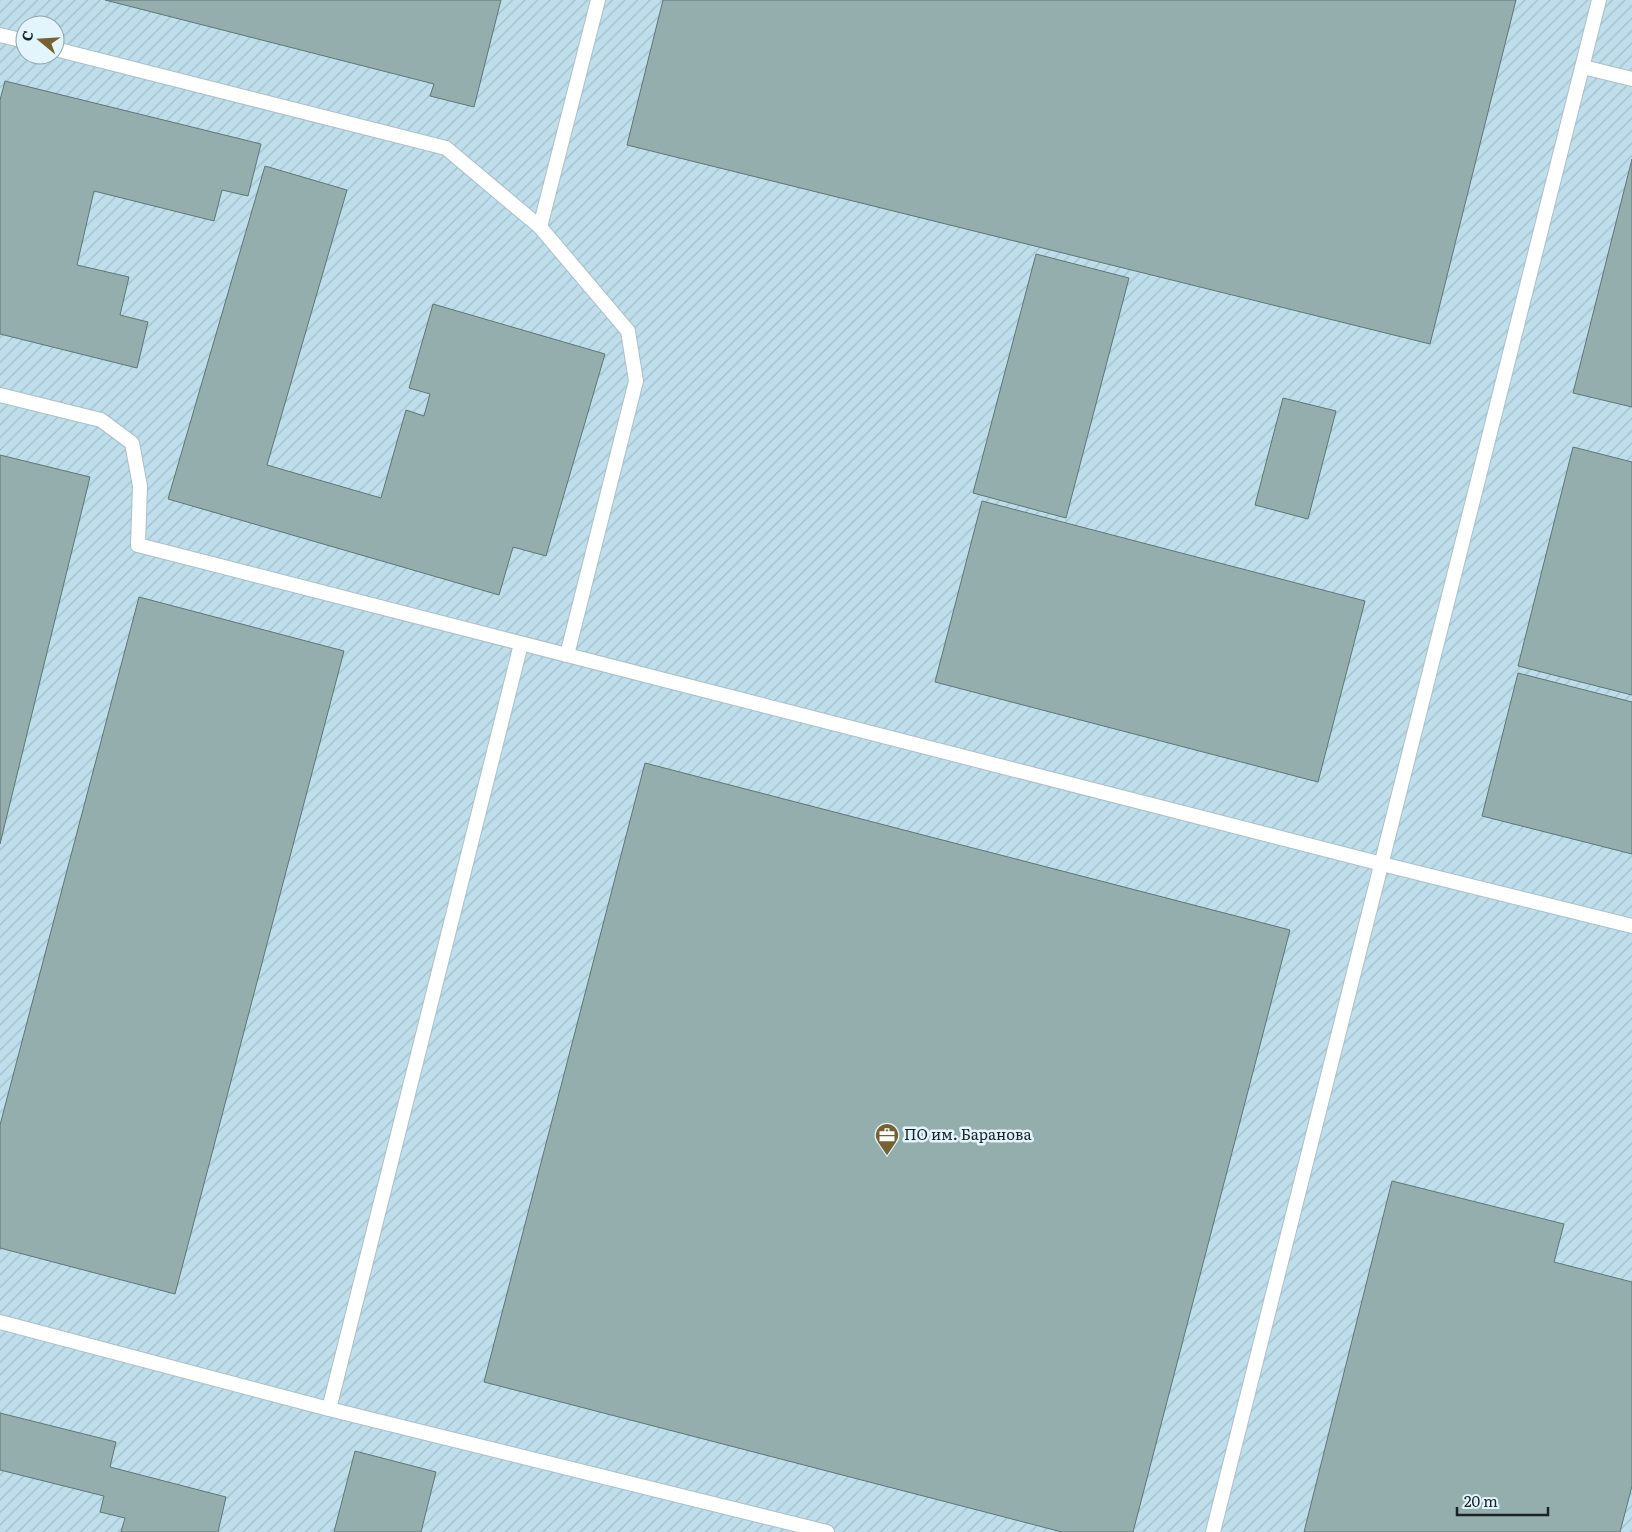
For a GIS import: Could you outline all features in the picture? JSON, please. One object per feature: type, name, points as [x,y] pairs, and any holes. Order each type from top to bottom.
[{"type":"lane","points":[[540,228],[598,0]]},
{"type":"lane","points":[[1213,1532],[1599,0]]},
{"type":"lane","points":[[0,35],[15,39]]},
{"type":"lane","points":[[65,52],[446,148],[540,228],[628,331],[636,381],[567,656]]},
{"type":"lane","points":[[1582,66],[1632,79]]},
{"type":"lane","points":[[0,395],[102,420],[132,443],[140,486],[138,545],[1382,864],[1632,926]]},
{"type":"lane","points":[[329,1408],[521,644]]},
{"type":"lane","points":[[0,1322],[329,1408],[827,1532]]},
{"type":"shaded area","points":[[0,0],[1632,0],[1632,1532],[0,1532]]},
{"type":"building","points":[[105,0],[501,0],[474,107],[430,96],[434,84]]},
{"type":"building","points":[[663,0],[1516,0],[1430,344],[627,145]]},
{"type":"building","points":[[5,81],[261,144],[248,196],[222,190],[214,221],[94,191],[77,265],[129,277],[120,315],[148,322],[137,368],[0,334],[0,100]]},
{"type":"building","points":[[1632,159],[1632,407],[1573,393]]},
{"type":"building","points":[[265,166],[347,190],[267,465],[381,498],[406,410],[424,416],[430,394],[409,388],[433,304],[605,354],[546,556],[513,547],[499,595],[168,499]]},
{"type":"building","points":[[1036,254],[1129,278],[1066,518],[973,493]]},
{"type":"building","points":[[1283,398],[1336,411],[1308,519],[1255,505]]},
{"type":"building","points":[[1573,447],[1632,462],[1632,695],[1518,666]]},
{"type":"building","points":[[0,455],[90,477],[0,844]]},
{"type":"building","points":[[982,501],[1365,601],[1318,782],[935,682]]},
{"type":"building","points":[[139,597],[344,651],[175,1294],[0,1248],[0,1125]]},
{"type":"building","points":[[1518,673],[1632,702],[1632,854],[1482,816]]},
{"type":"building","name":"ПО им. Баранова","points":[[645,763],[1290,930],[1133,1532],[1062,1532],[484,1382]]},
{"type":"building","points":[[1392,1181],[1564,1224],[1554,1262],[1632,1282],[1632,1486],[1620,1532],[1304,1532]]},
{"type":"building","points":[[0,1413],[116,1442],[110,1467],[226,1497],[218,1532],[121,1532],[125,1518],[100,1512],[104,1496],[0,1470]]},
{"type":"building","points":[[355,1451],[436,1472],[421,1532],[334,1532]]},
{"type":"place","name":"ПО им. Баранова","points":[[887,1156]]}]
